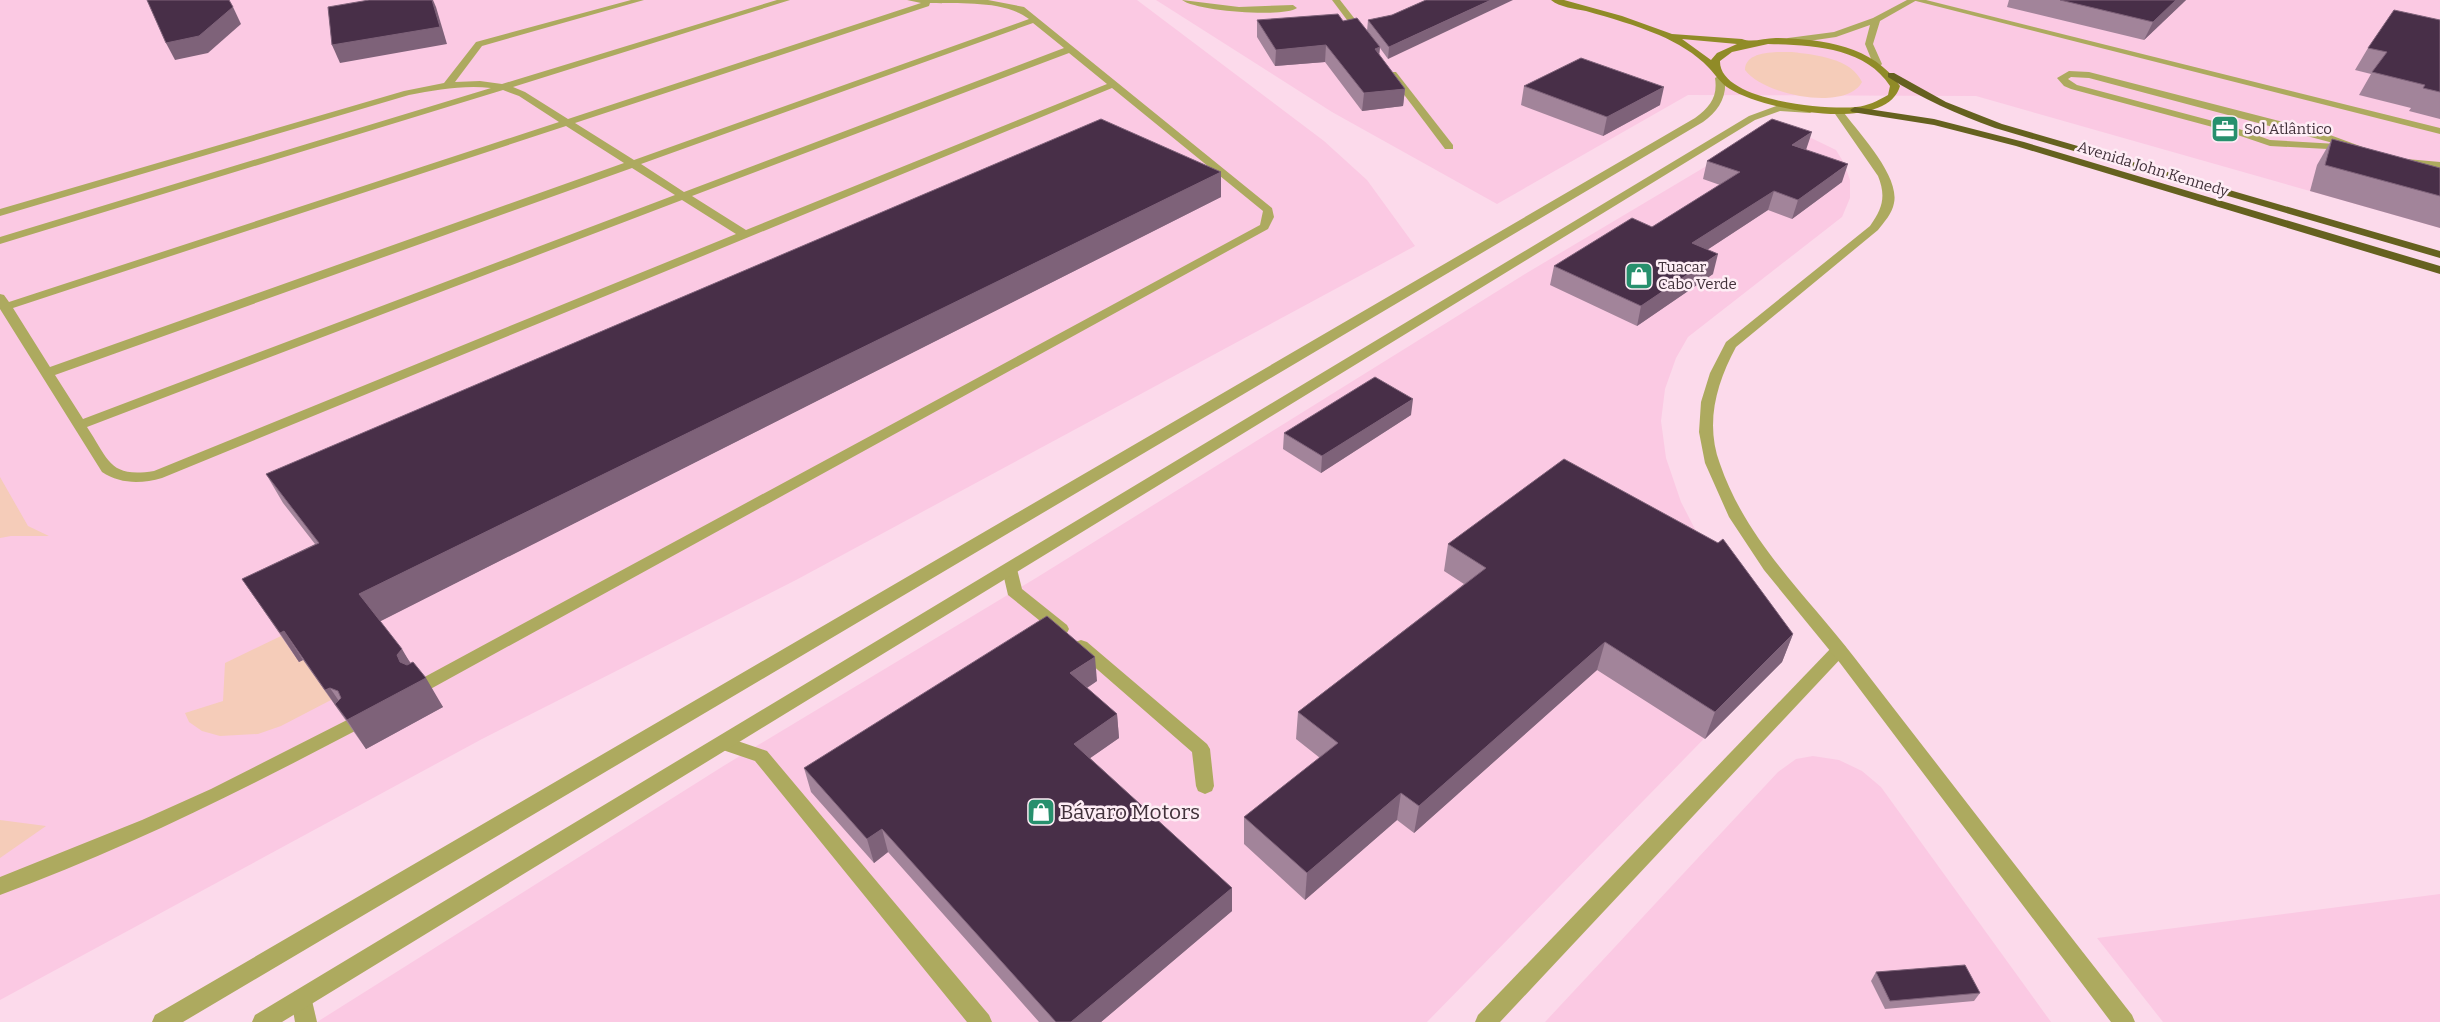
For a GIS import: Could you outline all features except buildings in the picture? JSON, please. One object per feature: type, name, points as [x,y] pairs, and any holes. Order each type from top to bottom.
[{"type":"highway","name":"Avenida John Kennedy","points":[[1891,75],[1927,98],[1965,113],[2035,136],[2440,255]]},
{"type":"highway","name":"Avenida John Kennedy","points":[[1855,110],[1934,122],[2020,144],[2440,270]]},
{"type":"street","points":[[447,86],[479,44],[640,0]]},
{"type":"street","points":[[0,241],[786,0]]},
{"type":"street","points":[[425,685],[1264,227],[1270,216],[1268,210],[1021,9],[1013,6],[988,3],[912,0]]},
{"type":"street","points":[[1186,0],[1205,6],[1240,11],[1293,8]]},
{"type":"street","points":[[1336,0],[1366,39]]},
{"type":"street","points":[[1555,0],[1669,36],[1696,51],[1718,74],[1736,89],[1784,106],[1813,110]]},
{"type":"street","points":[[1669,36],[1750,43],[1788,41],[1836,34],[1876,20],[1915,0],[2440,131]]},
{"type":"street","points":[[934,1],[567,122],[3,302],[107,469],[117,477],[137,479],[157,475],[1114,84]]},
{"type":"street","points":[[47,373],[1035,20]]},
{"type":"street","points":[[1876,20],[1869,44],[1877,64]]},
{"type":"street","points":[[264,1022],[1752,118],[1780,108],[1855,110],[1877,105],[1891,97],[1895,86],[1891,75],[1877,64],[1836,48],[1788,41]]},
{"type":"street","points":[[163,1022],[1699,120],[1714,108],[1720,99],[1722,87],[1716,60],[1722,53],[1733,47],[1750,43]]},
{"type":"street","points":[[79,425],[1070,49]]},
{"type":"street","points":[[1384,62],[1450,147]]},
{"type":"street","points":[[2355,147],[2267,144],[2224,127],[2074,87],[2067,84],[2062,78],[2074,74],[2089,75],[2298,129],[2372,152]]},
{"type":"street","points":[[0,213],[398,96],[447,86],[478,84],[503,86],[522,94],[744,234]]},
{"type":"street","points":[[1838,111],[1878,166],[1888,187],[1890,198],[1887,207],[1874,228],[1732,345],[1716,369],[1708,397],[1706,427],[1711,461],[1726,501],[1746,534],[1839,650],[2124,1022]]},
{"type":"street","points":[[2224,127],[2298,129]]},
{"type":"street","points":[[2398,160],[2440,165]]},
{"type":"street","points":[[1010,569],[1014,591],[1202,749],[1205,786]]},
{"type":"street","points":[[1486,1022],[1839,650]]},
{"type":"street","points":[[0,886],[149,826],[218,794],[349,726]]},
{"type":"street","points":[[723,743],[760,756],[981,1022]]},
{"type":"street","points":[[302,999],[306,1022]]},
{"type":"shaded area","points":[[0,0],[1137,0],[1324,141],[1367,180],[1415,246],[796,580],[482,739],[0,1000]]},
{"type":"shaded area","points":[[1156,0],[2440,0],[2440,228],[1976,96],[1688,95],[1497,204],[1332,112]]},
{"type":"shaded area","points":[[1771,52],[1792,52],[1832,59],[1850,68],[1862,82],[1853,91],[1840,96],[1823,98],[1804,97],[1769,87],[1755,79],[1745,70],[1746,63],[1756,56]]},
{"type":"shaded area","points":[[1762,133],[1807,136],[1836,150],[1844,163],[1850,180],[1850,198],[1842,217],[1688,337],[1676,358],[1665,389],[1661,421],[1666,458],[1681,502],[1714,566],[1734,708],[1427,1022],[317,1022],[725,765],[1036,578],[1525,274]]},
{"type":"shaded area","points":[[0,477],[28,526],[49,536],[11,536],[0,538]]},
{"type":"shaded area","points":[[377,623],[331,700],[281,726],[258,734],[220,736],[202,731],[189,722],[185,713],[223,701],[225,663],[281,636],[299,662]]},
{"type":"shaded area","points":[[1813,756],[1839,760],[1862,771],[1881,787],[2051,1022],[1545,1022],[1778,772],[1796,759]]},
{"type":"shaded area","points":[[0,820],[46,826],[0,858]]},
{"type":"shaded area","points":[[2440,894],[2440,1022],[2163,1022],[2097,938]]},
{"type":"place","name":"Sol Atlântico","points":[[2225,129]]},
{"type":"place","name":"Tuacar Cabo Verde","points":[[1639,276]]},
{"type":"place","name":"Bávaro Motors","points":[[1041,812]]}]
